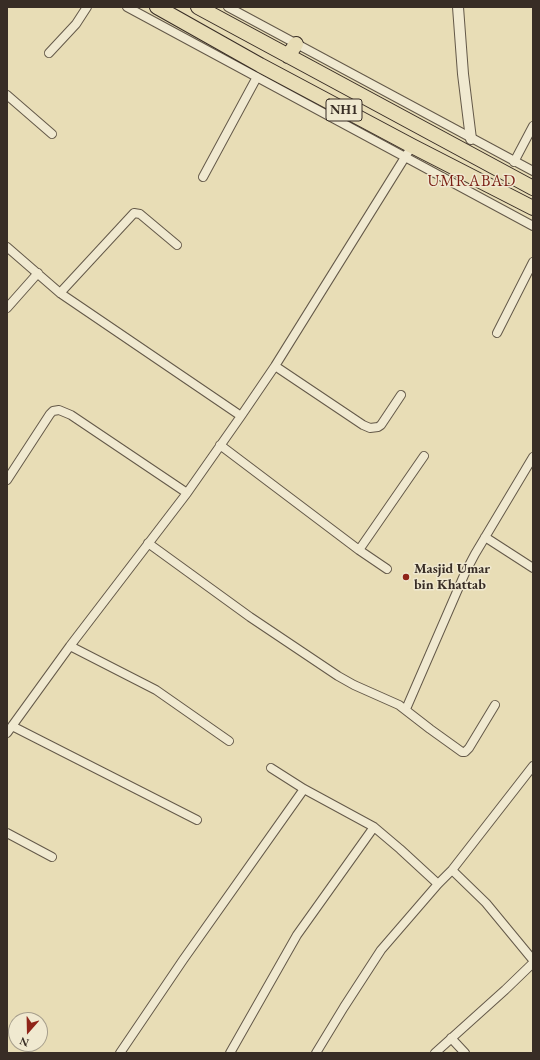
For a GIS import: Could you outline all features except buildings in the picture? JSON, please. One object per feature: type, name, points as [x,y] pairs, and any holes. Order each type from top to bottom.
[{"type":"highway","name":"NH1","points":[[158,7],[408,152],[533,208]]},
{"type":"highway","name":"NH1","points":[[198,7],[533,188]]},
{"type":"highway","points":[[288,56],[296,44]]},
{"type":"street","points":[[49,53],[76,24],[87,7]]},
{"type":"street","points":[[127,7],[256,77],[408,152],[533,226]]},
{"type":"street","points":[[228,7],[533,171]]},
{"type":"street","points":[[458,7],[463,74],[471,139]]},
{"type":"street","points":[[203,177],[256,77]]},
{"type":"street","points":[[7,95],[52,134]]},
{"type":"street","points":[[514,162],[533,126]]},
{"type":"street","points":[[7,733],[70,646],[187,493],[241,416],[275,366],[408,152]]},
{"type":"street","points":[[60,293],[134,213],[140,214],[177,245]]},
{"type":"street","points":[[7,247],[60,293],[241,416]]},
{"type":"street","points":[[497,333],[533,262]]},
{"type":"street","points":[[7,308],[38,274]]},
{"type":"street","points":[[275,366],[363,425],[370,428],[381,425],[401,395]]},
{"type":"street","points":[[7,480],[50,414],[53,411],[59,410],[71,415],[187,493]]},
{"type":"street","points":[[220,445],[359,550],[387,569]]},
{"type":"street","points":[[359,550],[424,456]]},
{"type":"street","points":[[406,709],[465,573],[533,457]]},
{"type":"street","points":[[485,537],[533,568]]},
{"type":"street","points":[[148,543],[250,617],[346,682],[390,700],[406,709],[457,750],[465,752],[470,748],[495,705]]},
{"type":"street","points":[[70,646],[156,690],[229,741]]},
{"type":"street","points":[[12,726],[197,820]]},
{"type":"street","points":[[316,1053],[344,1006],[382,950],[438,884],[452,870],[533,766]]},
{"type":"street","points":[[271,768],[304,789],[374,827],[400,848],[438,884]]},
{"type":"street","points":[[120,1053],[187,954],[304,789]]},
{"type":"street","points":[[230,1053],[297,935],[374,827]]},
{"type":"street","points":[[7,833],[52,857]]},
{"type":"street","points":[[435,1053],[505,990],[533,962],[486,903],[452,870]]},
{"type":"street","points":[[451,1038],[465,1053]]},
{"type":"place","name":"Masjid Umar bin Khattab","points":[[406,577]]},
{"type":"district","name":"UMRABAD","points":[[472,182]]}]
